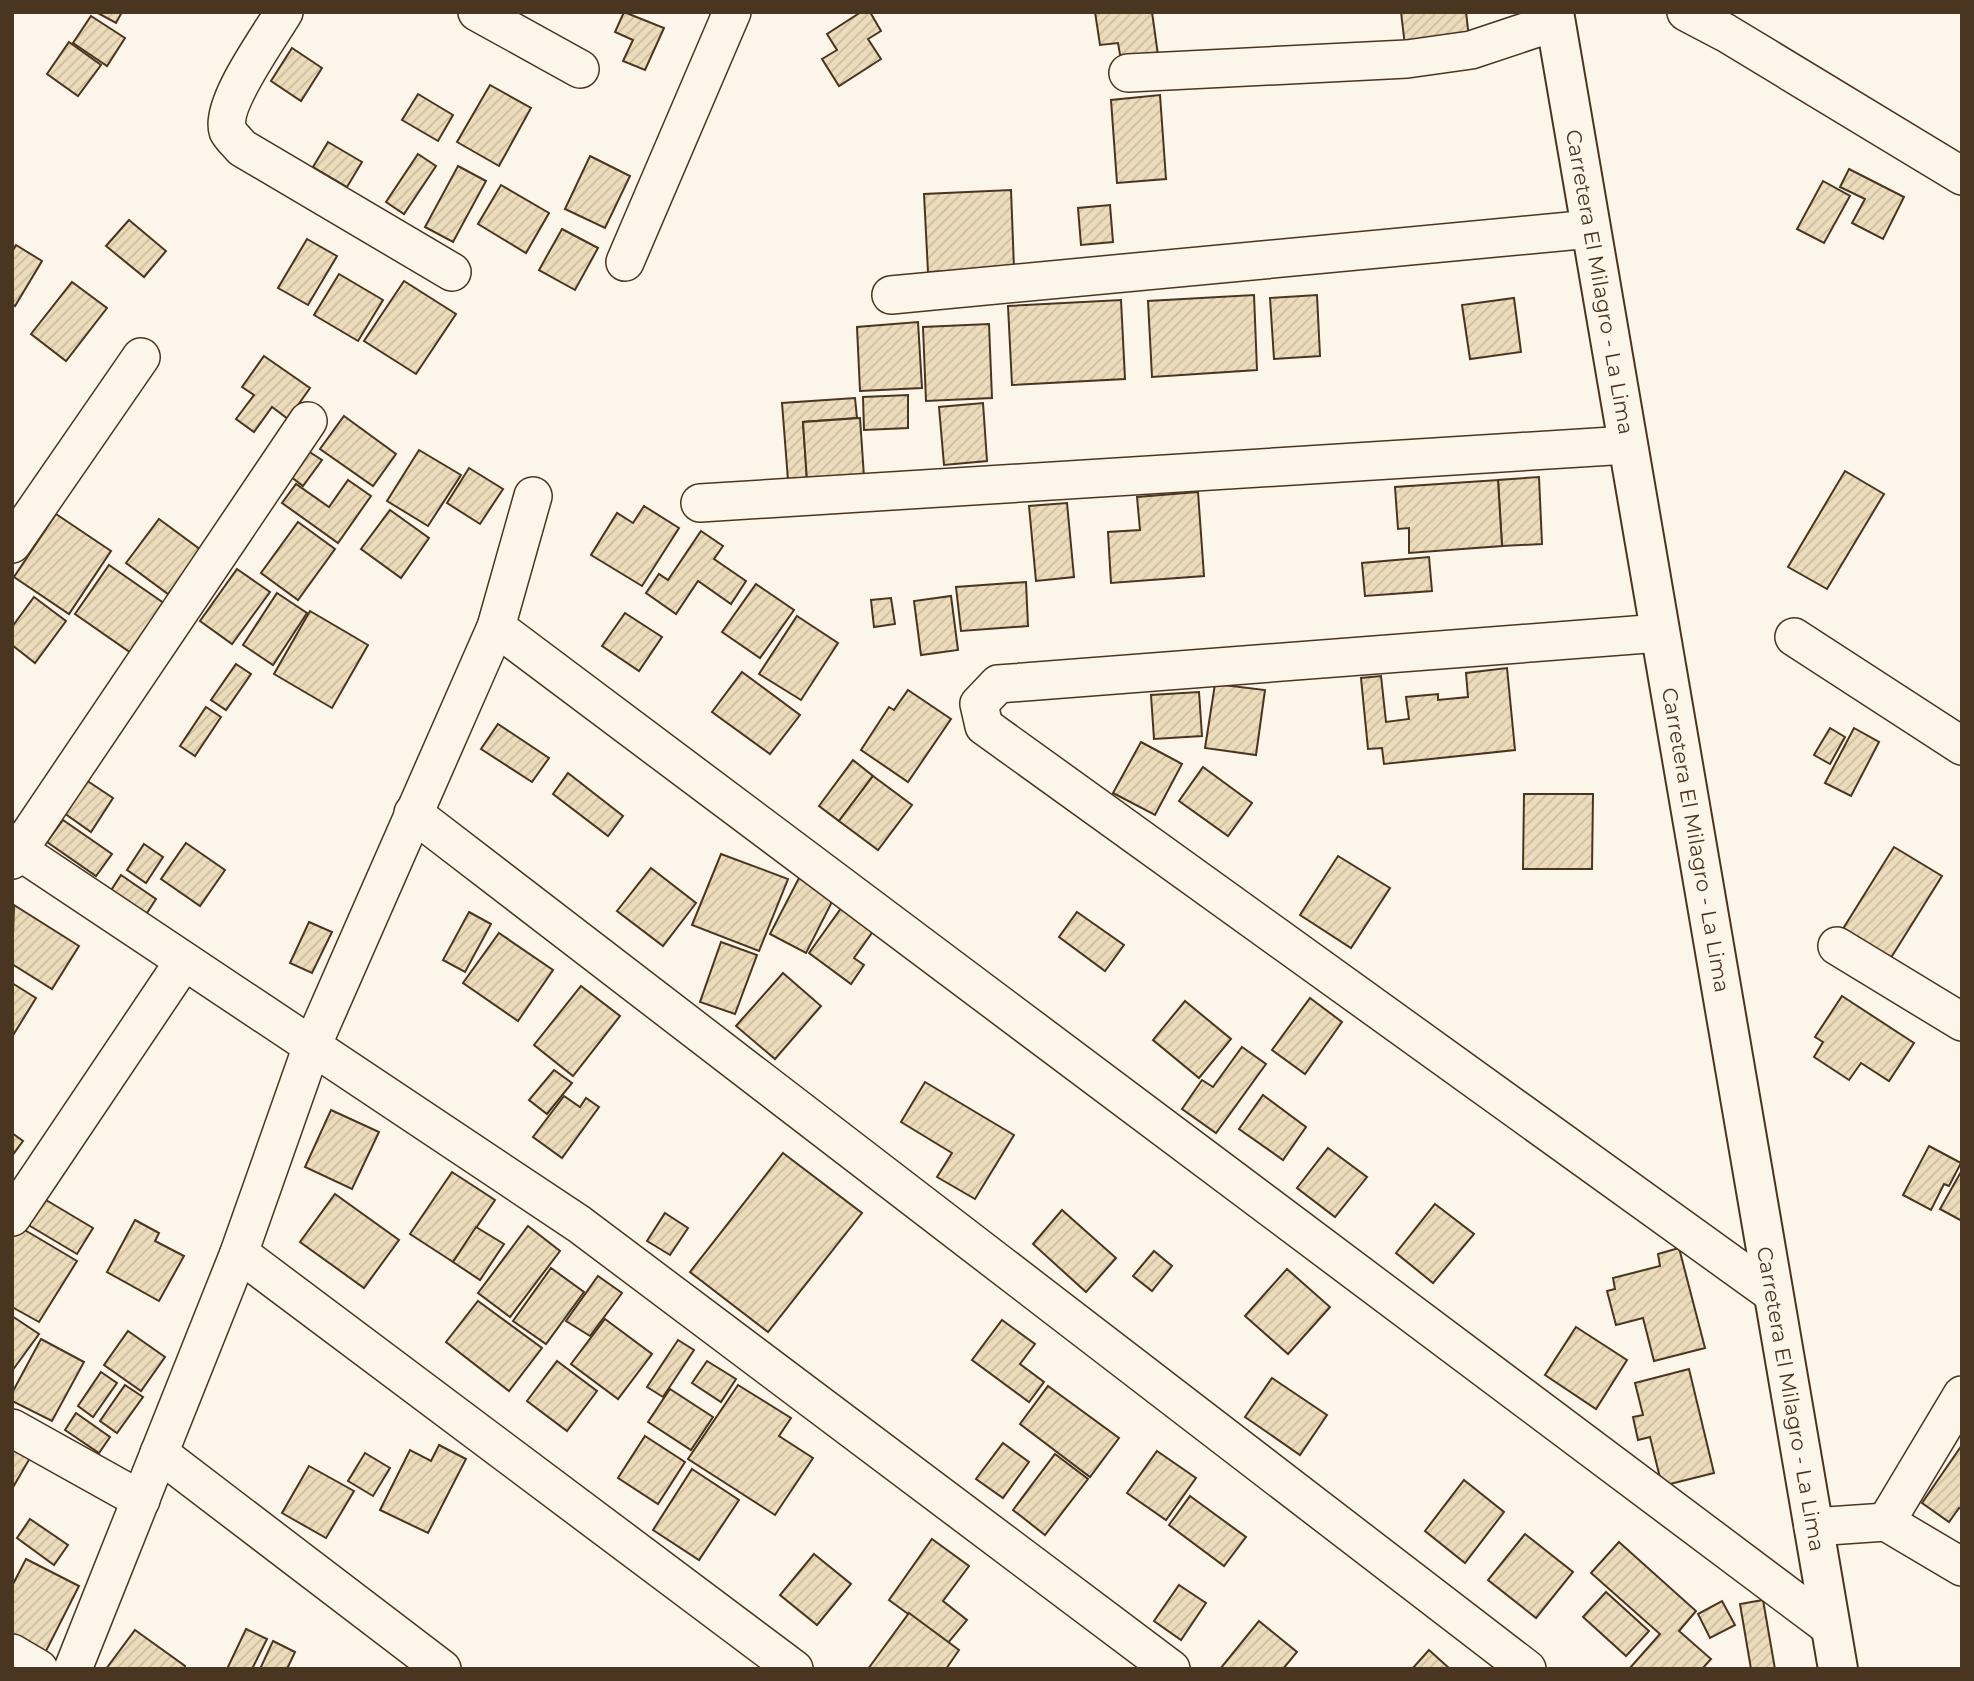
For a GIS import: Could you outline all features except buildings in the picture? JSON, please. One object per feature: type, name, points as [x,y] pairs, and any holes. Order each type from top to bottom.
[{"type":"main road","name":"Carretera El Milagro - La Lima","points":[[1555,17],[1838,1669]]},
{"type":"street","points":[[284,12],[237,90],[227,118],[229,132],[242,148],[452,272]]},
{"type":"street","points":[[477,12],[580,69]]},
{"type":"street","points":[[625,262],[732,12]]},
{"type":"street","points":[[1686,12],[1726,33],[1962,176]]},
{"type":"street","points":[[1128,73],[1407,59],[1471,50],[1555,17]]},
{"type":"street","points":[[891,295],[1591,229]]},
{"type":"street","points":[[12,544],[141,357]]},
{"type":"street","points":[[308,421],[14,852],[184,961],[579,1224],[1171,1669]]},
{"type":"street","points":[[700,503],[1628,444]]},
{"type":"street","points":[[73,1669],[239,1253],[312,1046],[496,627],[533,496]]},
{"type":"street","points":[[496,627],[1830,1628]]},
{"type":"street","points":[[1660,633],[998,684],[979,704],[984,726],[1773,1294]]},
{"type":"street","points":[[1794,637],[1962,746]]},
{"type":"street","points":[[413,813],[1527,1669]]},
{"type":"street","points":[[1837,946],[1962,1022]]},
{"type":"street","points":[[12,1217],[184,961]]},
{"type":"street","points":[[239,1253],[794,1669]]},
{"type":"street","points":[[1886,1522],[1962,1395]]},
{"type":"street","points":[[12,1428],[141,1500]]},
{"type":"street","points":[[159,1454],[442,1669]]},
{"type":"street","points":[[1813,1527],[1886,1522],[1962,1567]]},
{"type":"street","points":[[12,1653],[39,1669]]}]
